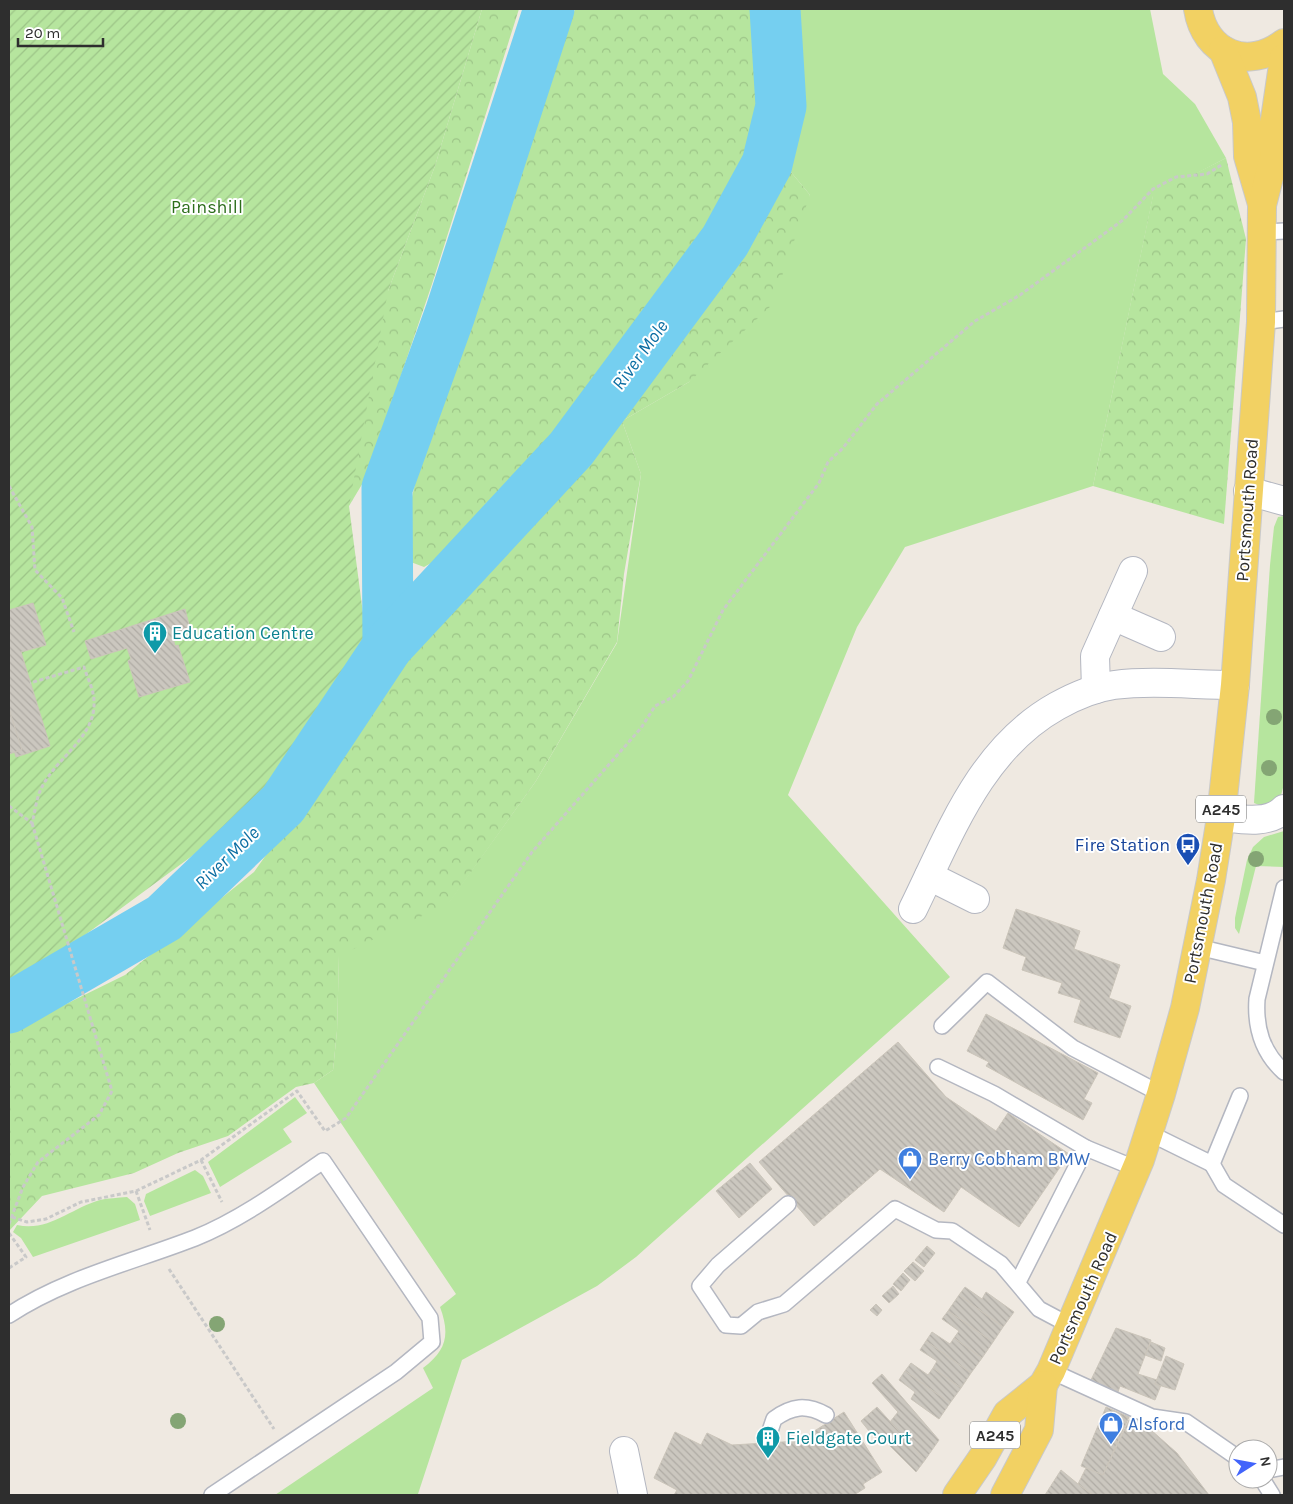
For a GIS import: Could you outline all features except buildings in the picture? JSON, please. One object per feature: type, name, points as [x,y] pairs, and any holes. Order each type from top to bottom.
[{"type":"main road","points":[[1198,9],[1204,31],[1223,50],[1235,56],[1262,56],[1284,43]]},
{"type":"main road","name":"Portsmouth Road","points":[[1005,1495],[1039,1430],[1047,1378],[1137,1169],[1149,1133],[1185,1008],[1221,817],[1234,685],[1248,491],[1273,321],[1273,232],[1262,205],[1248,156],[1247,122],[1242,97],[1223,50]]},
{"type":"main road","name":"Portsmouth Road","points":[[1262,205],[1275,154],[1275,119],[1284,58]]},
{"type":"main road","name":"Portsmouth Road","points":[[957,1495],[983,1457],[1007,1414],[1047,1378]]},
{"type":"street","points":[[1248,491],[1284,502]]},
{"type":"street","points":[[1096,689],[1095,656],[1133,571]]},
{"type":"street","points":[[1113,616],[1161,637]]},
{"type":"street","points":[[913,909],[976,784],[1007,744],[1026,726],[1049,711],[1096,689],[1133,684],[1234,685]]},
{"type":"street","points":[[1221,817],[1258,820],[1272,816],[1284,809]]},
{"type":"street","points":[[929,876],[975,899]]},
{"type":"street","points":[[624,1451],[634,1495]]},
{"type":"lane","points":[[1284,888],[1257,999],[1258,1029],[1264,1046],[1284,1072]]},
{"type":"lane","points":[[1198,947],[1265,963]]},
{"type":"lane","points":[[942,1026],[987,982],[1073,1048],[1161,1094]]},
{"type":"lane","points":[[938,1067],[994,1094],[1086,1148],[1137,1169]]},
{"type":"lane","points":[[1212,1164],[1240,1096]]},
{"type":"lane","points":[[1149,1133],[1212,1164],[1224,1185],[1284,1225]]},
{"type":"lane","points":[[1018,1282],[1086,1148]]},
{"type":"lane","points":[[9,1315],[44,1294],[198,1237],[263,1202],[323,1161],[430,1318],[432,1342],[396,1372],[212,1495]]},
{"type":"lane","points":[[788,1204],[718,1265],[700,1286],[726,1325],[741,1326],[758,1312],[784,1304],[895,1209],[936,1230],[952,1230],[1001,1264],[1039,1309],[1071,1326]]},
{"type":"lane","points":[[1047,1378],[1152,1417],[1186,1422],[1228,1451]]},
{"type":"lane","points":[[766,1443],[774,1419],[788,1410],[803,1406],[814,1409],[826,1416]]},
{"type":"path","points":[[12,1217],[27,1222],[46,1219],[81,1202],[136,1191],[201,1160],[297,1091],[325,1131],[346,1118],[532,852],[642,728],[655,706],[673,697],[688,681],[723,610],[819,483],[828,462],[843,448],[877,404],[974,322],[1020,295],[1123,220],[1153,189],[1176,177],[1207,174],[1225,163]]},
{"type":"path","points":[[9,486],[32,527],[35,570],[62,598],[74,632]]},
{"type":"path","points":[[9,1224],[24,1186],[38,1162],[99,1115],[112,1091],[102,1052],[32,823],[41,789],[90,724],[94,699],[84,667],[30,683]]},
{"type":"path","points":[[9,806],[32,823]]},
{"type":"path","points":[[201,1160],[230,1219]]},
{"type":"path","points":[[136,1191],[157,1251],[285,1445]]},
{"type":"path","points":[[9,1233],[26,1257],[9,1268]]},
{"type":"green space","name":"Painshill","points":[[9,9],[482,9],[435,166],[388,291],[349,506],[368,652],[268,800],[20,983],[9,985]]},
{"type":"green space","points":[[482,9],[519,9],[432,284],[367,476],[349,506],[9,435],[388,291],[435,166]]},
{"type":"green space","points":[[575,9],[761,9],[765,104],[746,170],[612,376],[524,476],[442,557],[424,567],[408,561],[407,541],[412,497],[435,395]]},
{"type":"green space","points":[[789,9],[1150,9],[1163,74],[1195,104],[1226,158],[1153,196],[1093,486],[905,547],[857,627],[788,795],[950,977],[636,1257],[597,1286],[462,1360],[418,1494],[275,1495],[433,1388],[423,1368],[437,1355],[444,1341],[445,1325],[440,1307],[456,1294],[314,1083],[333,1070],[337,1031],[339,955],[449,902],[536,781],[617,643],[641,474],[622,421],[689,382],[810,195],[786,166],[796,136]]},
{"type":"green space","points":[[1226,158],[1246,239],[1224,524],[1093,486],[1153,195]]},
{"type":"green space","points":[[786,166],[810,195],[772,305],[689,382],[622,421],[641,474],[624,574],[617,642],[536,781],[449,903],[339,956],[337,1031],[333,1070],[314,1083],[296,1087],[228,1136],[178,1153],[134,1173],[42,1196],[9,1231],[9,1032],[125,975],[254,872],[391,679],[690,322]]},
{"type":"green space","points":[[1284,516],[1284,784],[1280,799],[1264,807],[1254,803],[1270,565],[1274,527],[1278,517]]},
{"type":"green space","points":[[1284,831],[1284,867],[1256,866],[1239,934],[1235,928],[1235,918],[1247,860],[1253,847],[1264,837]]},
{"type":"green space","points":[[295,1097],[307,1113],[283,1129],[292,1142],[220,1187],[208,1162]]},
{"type":"green space","points":[[195,1170],[203,1176],[211,1193],[150,1216],[144,1201],[146,1194]]},
{"type":"green space","points":[[127,1197],[135,1204],[140,1220],[33,1257],[21,1238],[13,1232],[17,1225],[39,1225],[100,1200]]},
{"type":"waterway","name":"River Mole","points":[[388,646],[387,488],[450,314],[549,9]]},
{"type":"waterway","name":"River Mole","points":[[9,1008],[164,918],[283,804],[388,646],[571,449],[725,241],[767,164],[781,106],[775,9]]},
{"type":"place","name":"Education Centre","points":[[155,654]]},
{"type":"place","name":"Fire Station","points":[[1188,866]]},
{"type":"place","name":"Berry Cobham BMW","points":[[910,1180]]},
{"type":"place","name":"Alsford","points":[[1111,1445]]},
{"type":"place","name":"Fieldgate Court","points":[[768,1459]]}]
